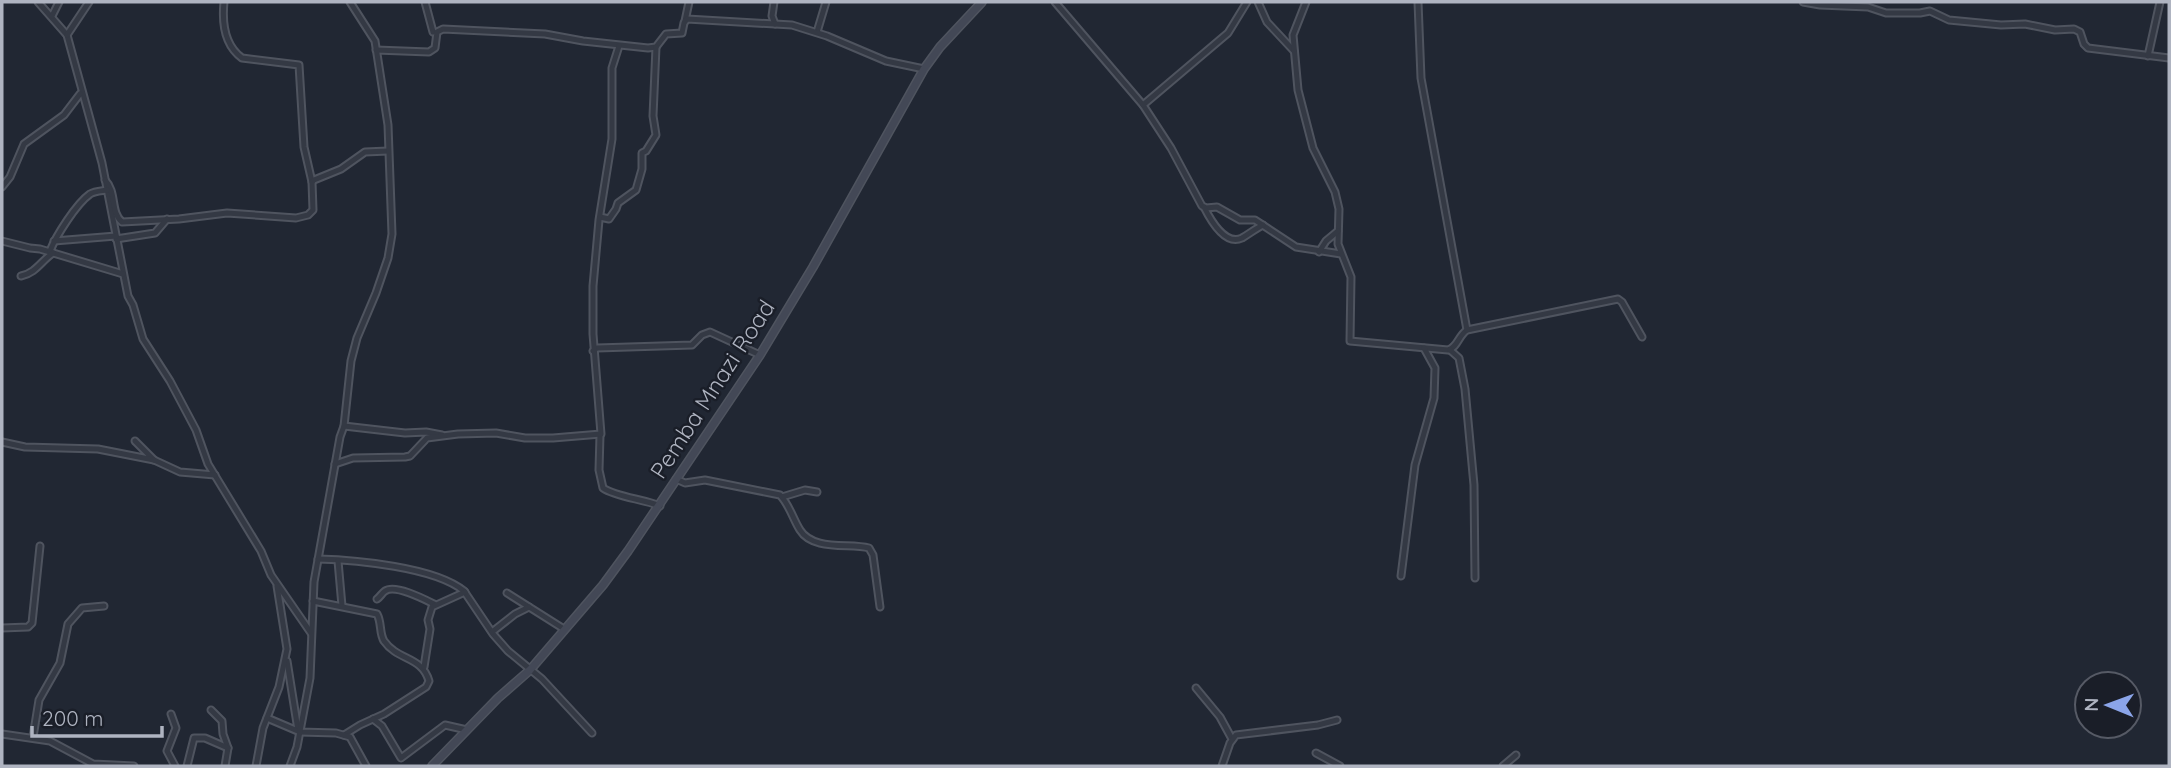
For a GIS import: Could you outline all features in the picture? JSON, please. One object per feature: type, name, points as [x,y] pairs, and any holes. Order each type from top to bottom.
[{"type":"main road","name":"Pemba Mnazi Road","points":[[432,766],[530,670],[603,585],[660,506],[760,355],[813,267],[924,69],[940,47],[982,2]]},
{"type":"street","points":[[38,2],[67,35],[105,180],[128,296],[143,339],[170,380],[196,430],[208,464],[261,551],[277,584],[312,633]]},
{"type":"street","points":[[45,2],[46,10]]},
{"type":"street","points":[[52,16],[60,2]]},
{"type":"street","points":[[67,35],[89,2]]},
{"type":"street","points":[[105,180],[112,190],[116,216],[122,222],[227,213],[276,218],[308,215],[313,210],[312,182],[304,147],[299,65],[242,58],[235,53],[226,35],[223,2]]},
{"type":"street","points":[[290,766],[310,678],[313,601],[318,559],[344,426],[354,349],[376,293],[391,244],[388,125],[375,41],[350,2]]},
{"type":"street","points":[[425,2],[433,32]]},
{"type":"street","points":[[600,217],[609,219],[619,201],[635,191],[642,169],[642,153],[656,135],[653,116],[656,47],[664,35],[682,33],[689,2]]},
{"type":"street","points":[[774,2],[772,16],[775,24]]},
{"type":"street","points":[[817,32],[826,2]]},
{"type":"street","points":[[1055,2],[1143,105],[1220,231],[1234,239],[1241,239],[1263,225]]},
{"type":"street","points":[[1143,105],[1228,33],[1247,2]]},
{"type":"street","points":[[1258,2],[1267,22],[1294,51]]},
{"type":"street","points":[[1306,2],[1293,35],[1294,51],[1303,113],[1316,155],[1335,192],[1339,209],[1338,244],[1351,277],[1350,341],[1450,350],[1459,358],[1465,388],[1474,485],[1475,578]]},
{"type":"street","points":[[1418,2],[1421,78],[1467,330]]},
{"type":"street","points":[[1805,2],[1868,7],[1886,13],[1930,11],[1949,20],[2031,25],[2054,30],[2074,29],[2080,32],[2088,48],[2169,58]]},
{"type":"street","points":[[2148,56],[2160,2]]},
{"type":"street","points":[[685,24],[687,19],[792,25],[817,32],[886,61],[924,69]]},
{"type":"street","points":[[376,50],[429,52],[435,48],[437,32],[443,29],[545,33],[619,46],[656,47]]},
{"type":"street","points":[[619,46],[612,75],[612,139],[593,286],[593,351],[602,430],[599,470],[603,488],[660,506]]},
{"type":"street","points":[[2,187],[10,177],[24,144],[64,115],[77,101],[80,89]]},
{"type":"street","points":[[312,182],[341,169],[365,152],[388,151]]},
{"type":"street","points":[[21,276],[33,272],[51,252],[54,241],[80,203],[91,194],[107,190]]},
{"type":"street","points":[[1204,207],[1217,207],[1237,219],[1252,219],[1296,247],[1341,254]]},
{"type":"street","points":[[54,241],[151,234],[158,231],[167,219]]},
{"type":"street","points":[[1319,252],[1326,241],[1338,231]]},
{"type":"street","points":[[2,241],[51,252],[123,274]]},
{"type":"street","points":[[1450,350],[1467,330],[1618,299],[1642,337]]},
{"type":"street","points":[[593,351],[597,348],[692,345],[702,334],[710,332],[760,355]]},
{"type":"street","points":[[1401,576],[1415,465],[1434,398],[1435,368],[1424,348]]},
{"type":"street","points":[[344,426],[447,436]]},
{"type":"street","points":[[335,464],[353,458],[410,456],[423,440],[447,436],[484,432],[525,438],[600,435]]},
{"type":"street","points":[[135,441],[154,460]]},
{"type":"street","points":[[2,442],[54,449],[91,448],[154,460],[180,472],[215,475]]},
{"type":"street","points":[[676,479],[685,483],[708,481],[782,497],[805,490],[817,492]]},
{"type":"street","points":[[782,497],[804,535],[838,547],[855,545],[871,549],[880,607]]},
{"type":"street","points":[[2,628],[28,627],[32,623],[40,545]]},
{"type":"street","points":[[318,559],[413,570],[451,583],[465,592],[508,652],[554,691],[592,733]]},
{"type":"street","points":[[338,561],[342,606]]},
{"type":"street","points":[[256,766],[263,728],[279,687],[286,657],[287,642],[277,584]]},
{"type":"street","points":[[377,599],[386,590],[392,589],[416,594],[435,604]]},
{"type":"street","points":[[344,735],[426,687],[429,681],[424,668],[430,629],[428,620],[435,604],[465,592]]},
{"type":"street","points":[[506,593],[564,629]]},
{"type":"street","points":[[313,601],[377,614],[386,644],[424,668]]},
{"type":"street","points":[[33,737],[39,700],[60,663],[68,624],[82,608],[104,606]]},
{"type":"street","points":[[492,632],[529,607]]},
{"type":"street","points":[[286,657],[299,731]]},
{"type":"street","points":[[1196,688],[1220,717],[1232,739]]},
{"type":"street","points":[[211,710],[221,718],[228,748],[225,766]]},
{"type":"street","points":[[172,714],[176,728],[167,751],[175,766]]},
{"type":"street","points":[[267,718],[299,731],[352,738],[366,766]]},
{"type":"street","points":[[373,719],[380,724],[401,758],[445,725],[467,730]]},
{"type":"street","points":[[1222,766],[1232,739],[1239,734],[1318,725],[1337,720]]},
{"type":"street","points":[[2,734],[33,737],[55,743],[78,757],[106,766],[134,766]]},
{"type":"street","points":[[187,766],[194,738],[205,738],[228,748]]},
{"type":"street","points":[[1316,753],[1340,766]]},
{"type":"street","points":[[1503,766],[1516,755]]}]
